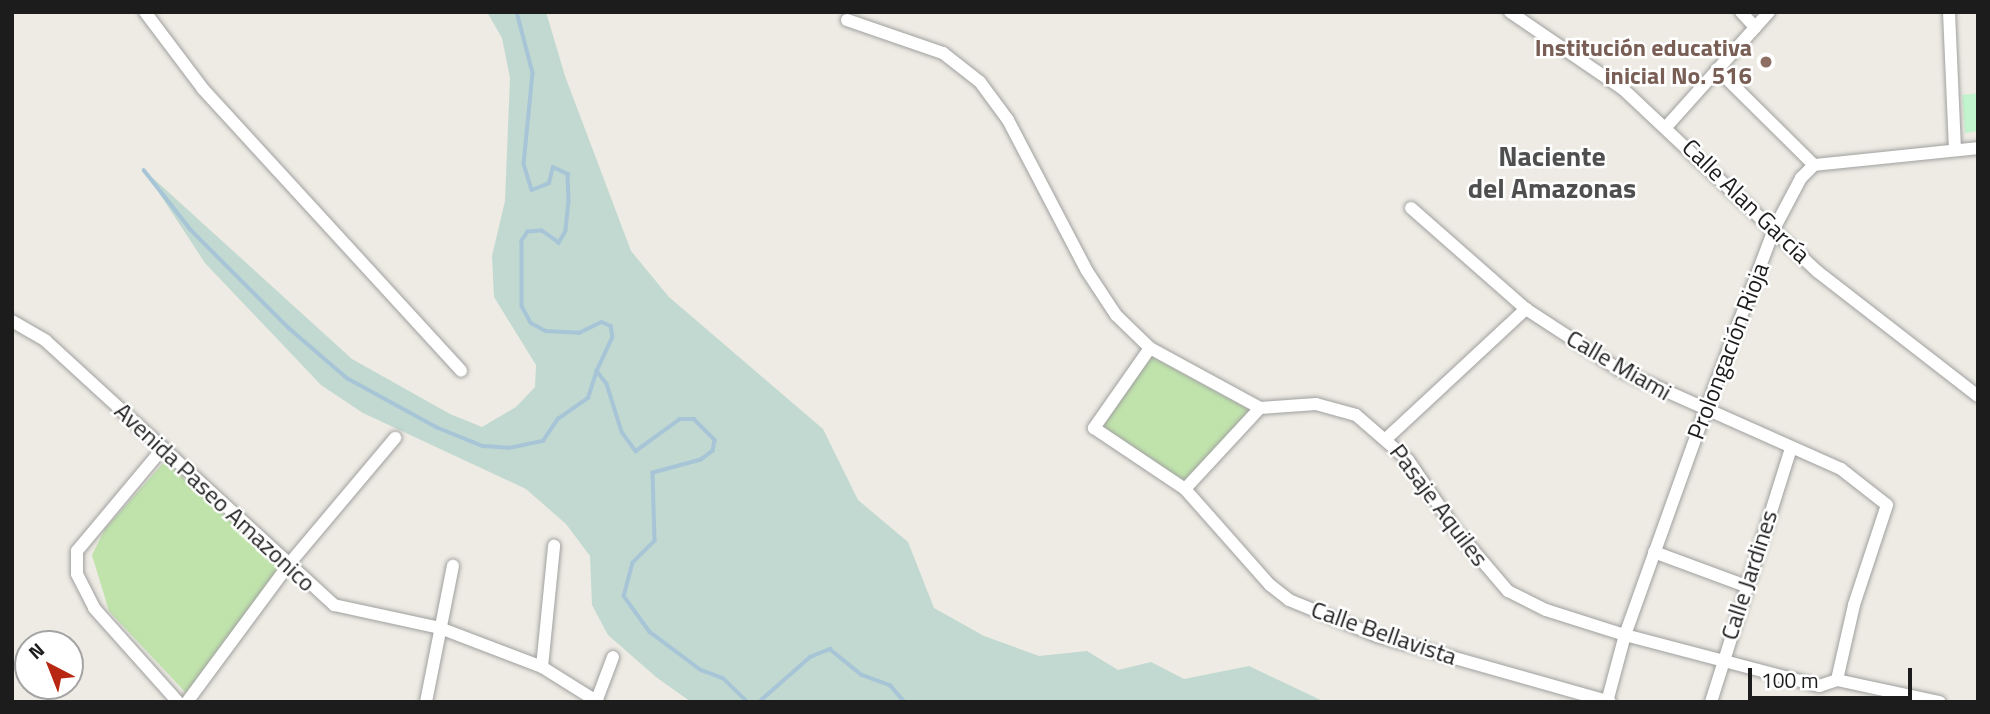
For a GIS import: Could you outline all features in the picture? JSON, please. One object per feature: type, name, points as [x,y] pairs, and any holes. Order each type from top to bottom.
[{"type":"street","points":[[145,12],[203,89],[461,371]]},
{"type":"street","name":"Calle Alan García","points":[[1510,12],[1623,89],[1667,125],[1856,304],[1978,396]]},
{"type":"street","points":[[1741,12],[1755,27]]},
{"type":"street","points":[[1667,125],[1769,12]]},
{"type":"street","points":[[1949,12],[1955,150]]},
{"type":"street","points":[[847,20],[943,53],[981,82],[1008,120],[1087,271],[1116,315],[1150,348],[1260,408],[1185,489]]},
{"type":"street","points":[[1717,69],[1814,166],[1978,148]]},
{"type":"street","name":"Prolongación Rioja","points":[[1608,702],[1625,635],[1654,552],[1774,229],[1801,178],[1814,166]]},
{"type":"street","name":"Calle Miami","points":[[1411,208],[1526,309],[1621,371],[1705,412],[1841,469],[1887,505],[1852,612],[1839,678]]},
{"type":"street","points":[[1387,438],[1526,309]]},
{"type":"street","name":"Avenida Paseo Amazonico","points":[[12,321],[46,341],[334,605],[440,628],[542,667],[597,701]]},
{"type":"street","name":"Calle Bellavista","points":[[1150,348],[1094,428],[1185,489],[1221,535],[1289,600],[1377,636],[1608,702]]},
{"type":"street","name":"Pasaje Aquiles","points":[[1260,408],[1289,403],[1339,408],[1356,415],[1387,438],[1408,460],[1455,529],[1508,590],[1546,610],[1625,635],[1819,686],[1839,678],[1940,702]]},
{"type":"street","points":[[187,702],[289,564],[395,438]]},
{"type":"street","points":[[163,449],[76,551],[77,574],[94,608],[178,702]]},
{"type":"street","name":"Calle Jardines","points":[[1711,702],[1722,660],[1791,449]]},
{"type":"street","points":[[542,667],[554,547]]},
{"type":"street","points":[[1654,552],[1746,586]]},
{"type":"street","points":[[426,702],[453,566]]},
{"type":"street","points":[[597,701],[613,657]]},
{"type":"green space","points":[[1978,93],[1978,131],[1965,133],[1962,95]]},
{"type":"green space","points":[[1150,356],[1250,410],[1182,483],[1100,427]]},
{"type":"green space","points":[[165,461],[281,567],[186,693],[109,611],[92,555],[105,529]]},
{"type":"shaded area","points":[[487,12],[546,12],[565,76],[631,251],[669,297],[823,429],[858,500],[908,542],[934,608],[984,636],[1039,656],[1087,651],[1118,670],[1151,662],[1184,679],[1249,666],[1325,702],[691,702],[656,677],[608,635],[592,605],[590,556],[566,524],[526,489],[363,413],[321,385],[205,263],[144,170],[352,359],[450,414],[482,427],[516,407],[535,387],[536,365],[494,297],[492,256],[505,201],[510,78],[502,38]]},
{"type":"waterway","points":[[517,12],[533,73],[524,164],[532,190],[549,183],[553,167],[568,174],[569,201],[566,231],[559,243],[542,231],[528,232],[522,241],[522,306],[531,323],[546,331],[579,333],[602,322],[611,326],[613,337],[597,371],[607,384],[622,432],[636,451],[680,419],[694,419],[715,440],[713,451],[701,460],[653,473],[655,541],[633,563],[624,596],[650,632],[701,670],[723,678],[748,702]]},
{"type":"waterway","points":[[144,170],[191,230],[289,328],[347,378],[436,427],[483,446],[509,448],[543,441],[558,419],[588,398],[597,371]]},
{"type":"waterway","points":[[759,702],[810,657],[830,649],[862,675],[890,685],[905,702]]},
{"type":"place","name":"Institución educativa inicial No. 516","points":[[1766,62]]},
{"type":"district","name":"Naciente del Amazonas","points":[[1552,172]]}]
